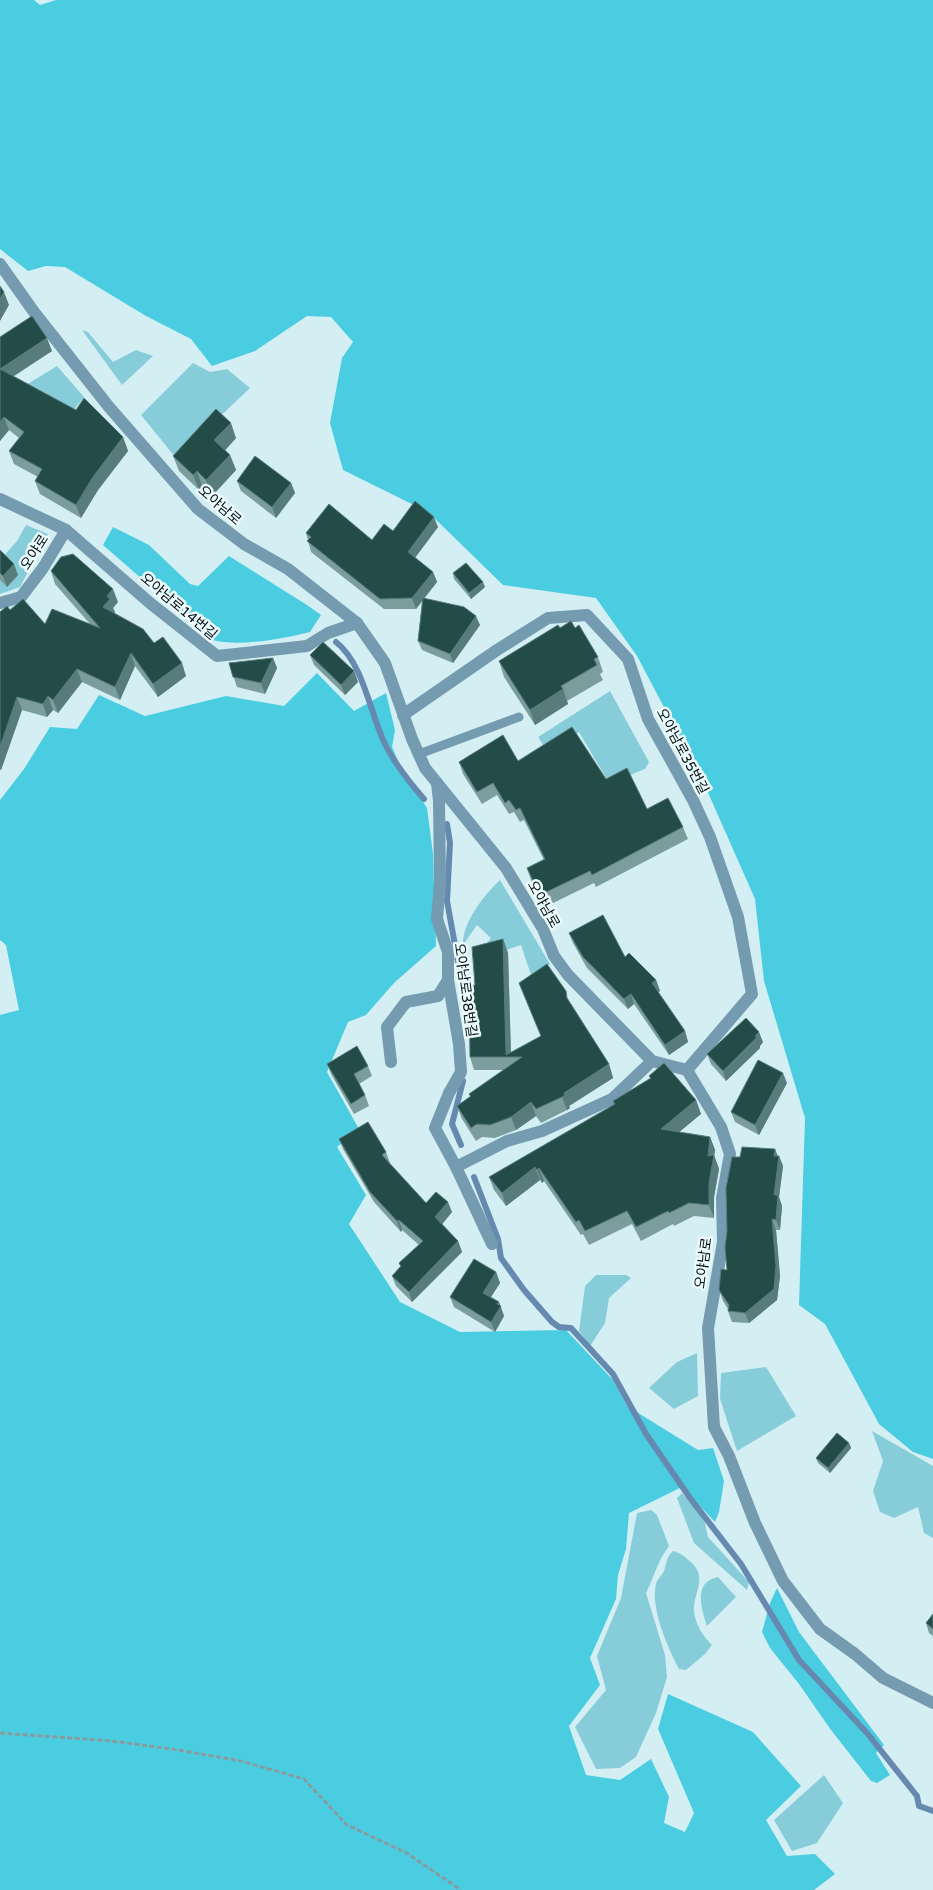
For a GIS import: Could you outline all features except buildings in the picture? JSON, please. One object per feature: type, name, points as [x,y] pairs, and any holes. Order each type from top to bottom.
[{"type":"street","name":"오야남로","points":[[0,264],[34,312],[109,407],[198,509],[244,544],[288,569],[358,623],[386,663],[419,754],[437,782],[506,868],[543,929],[554,956],[568,975],[652,1062]]},
{"type":"street","name":"오야남로14번길","points":[[0,499],[66,530],[150,603],[217,656],[250,654],[287,647],[307,646],[328,633],[358,623]]},
{"type":"street","name":"오야로","points":[[0,602],[21,597],[43,568],[66,530]]},
{"type":"street","name":"오야남로35번길","points":[[404,715],[497,650],[548,618],[587,615],[628,659],[648,719],[693,800],[724,876],[738,917],[752,994],[687,1070]]},
{"type":"street","name":"오야남로38번길","points":[[437,782],[440,872],[437,919],[448,952],[448,980],[459,1044],[461,1072],[449,1093],[435,1128],[456,1166],[492,1244]]},
{"type":"street","points":[[391,1062],[387,1027],[406,1002],[438,996],[448,980]]},
{"type":"street","points":[[456,1166],[507,1141],[542,1131],[612,1099],[652,1062],[687,1070]]},
{"type":"street","name":"오야남로","points":[[687,1070],[721,1127],[730,1154],[722,1198],[723,1242],[708,1328],[714,1427],[729,1456],[755,1523],[783,1581],[820,1629],[855,1654],[883,1678],[922,1699],[933,1702]]},
{"type":"lane","points":[[419,754],[519,717]]},
{"type":"path","points":[[0,1733],[112,1742],[178,1750],[241,1761],[304,1779],[347,1825],[405,1852],[461,1890]]},
{"type":"shaded area","points":[[0,0],[34,0],[40,5],[56,0],[933,0],[933,1459],[913,1452],[879,1424],[825,1324],[799,1305],[805,1118],[764,981],[755,899],[702,779],[637,656],[596,598],[503,585],[428,512],[343,470],[330,423],[342,358],[353,342],[331,317],[307,316],[255,351],[212,366],[191,339],[146,316],[65,267],[46,266],[28,271],[0,249]]},
{"type":"shaded area","points":[[82,330],[88,332],[113,362],[136,350],[153,356],[122,385]]},
{"type":"shaded area","points":[[193,363],[210,372],[227,369],[250,388],[176,458],[141,415]]},
{"type":"shaded area","points":[[57,366],[84,397],[72,412],[26,385]]},
{"type":"shaded area","points":[[26,525],[48,534],[20,587],[0,594],[0,560],[17,541]]},
{"type":"shaded area","points":[[113,527],[149,545],[190,584],[198,586],[229,556],[321,615],[310,632],[299,635],[235,643],[212,640],[103,545]]},
{"type":"shaded area","points":[[317,673],[354,711],[386,693],[395,730],[392,747],[403,772],[427,808],[433,854],[436,946],[394,983],[366,1015],[348,1022],[327,1072],[359,1129],[337,1147],[366,1195],[349,1224],[400,1302],[460,1332],[566,1330],[613,1380],[627,1406],[698,1450],[713,1448],[724,1481],[719,1512],[715,1522],[682,1487],[629,1513],[626,1549],[618,1575],[616,1599],[590,1658],[600,1685],[569,1726],[586,1775],[620,1780],[651,1759],[669,1797],[664,1823],[685,1832],[694,1813],[658,1729],[668,1694],[753,1732],[801,1786],[766,1820],[787,1856],[815,1854],[835,1874],[814,1890],[0,1890],[0,1015],[19,1010],[6,945],[0,940],[0,800],[24,769],[50,727],[77,729],[99,695],[145,716],[226,696],[284,706]]},
{"type":"shaded area","points":[[610,691],[649,762],[645,769],[609,783],[579,732],[548,752],[538,737]]},
{"type":"shaded area","points":[[500,880],[550,964],[532,978],[521,945],[488,956],[478,954],[491,938],[477,925],[463,945],[466,928],[475,910],[487,893]]},
{"type":"shaded area","points":[[596,1275],[626,1275],[631,1278],[609,1298],[605,1323],[590,1346],[579,1331],[585,1286]]},
{"type":"shaded area","points":[[697,1353],[698,1396],[674,1409],[649,1388],[677,1362]]},
{"type":"shaded area","points":[[766,1367],[796,1416],[737,1451],[720,1399],[721,1373]]},
{"type":"shaded area","points":[[872,1431],[933,1466],[933,1538],[924,1533],[918,1507],[894,1518],[880,1512],[873,1491],[883,1461]]},
{"type":"shaded area","points":[[682,1493],[704,1519],[708,1537],[749,1582],[747,1590],[694,1543],[677,1498]]},
{"type":"shaded area","points":[[651,1510],[657,1515],[669,1546],[659,1563],[646,1593],[665,1655],[667,1677],[656,1713],[636,1757],[620,1768],[596,1769],[575,1727],[606,1690],[597,1656],[621,1598],[637,1513]]},
{"type":"shaded area","points":[[673,1551],[685,1557],[697,1569],[699,1586],[694,1611],[700,1630],[712,1645],[705,1654],[686,1670],[679,1669],[670,1650],[661,1628],[656,1604],[657,1582]]},
{"type":"shaded area","points":[[718,1577],[736,1597],[707,1626],[701,1605],[702,1590],[710,1580]]},
{"type":"shaded area","points":[[777,1588],[799,1632],[884,1745],[876,1753],[890,1775],[877,1783],[871,1781],[770,1648],[762,1632],[770,1603]]},
{"type":"shaded area","points":[[824,1775],[843,1803],[817,1843],[792,1851],[774,1820]]},
{"type":"waterway","points":[[336,642],[353,662],[384,742],[402,772],[424,799]]},
{"type":"waterway","points":[[447,824],[450,843],[447,901],[463,989]]},
{"type":"waterway","points":[[461,1145],[452,1124],[463,1081]]},
{"type":"waterway","points":[[474,1177],[498,1239],[501,1258],[524,1290],[552,1322],[559,1327],[571,1328],[613,1374],[646,1434],[690,1498],[741,1564],[799,1660],[867,1733],[917,1796],[919,1806],[933,1811]]}]
